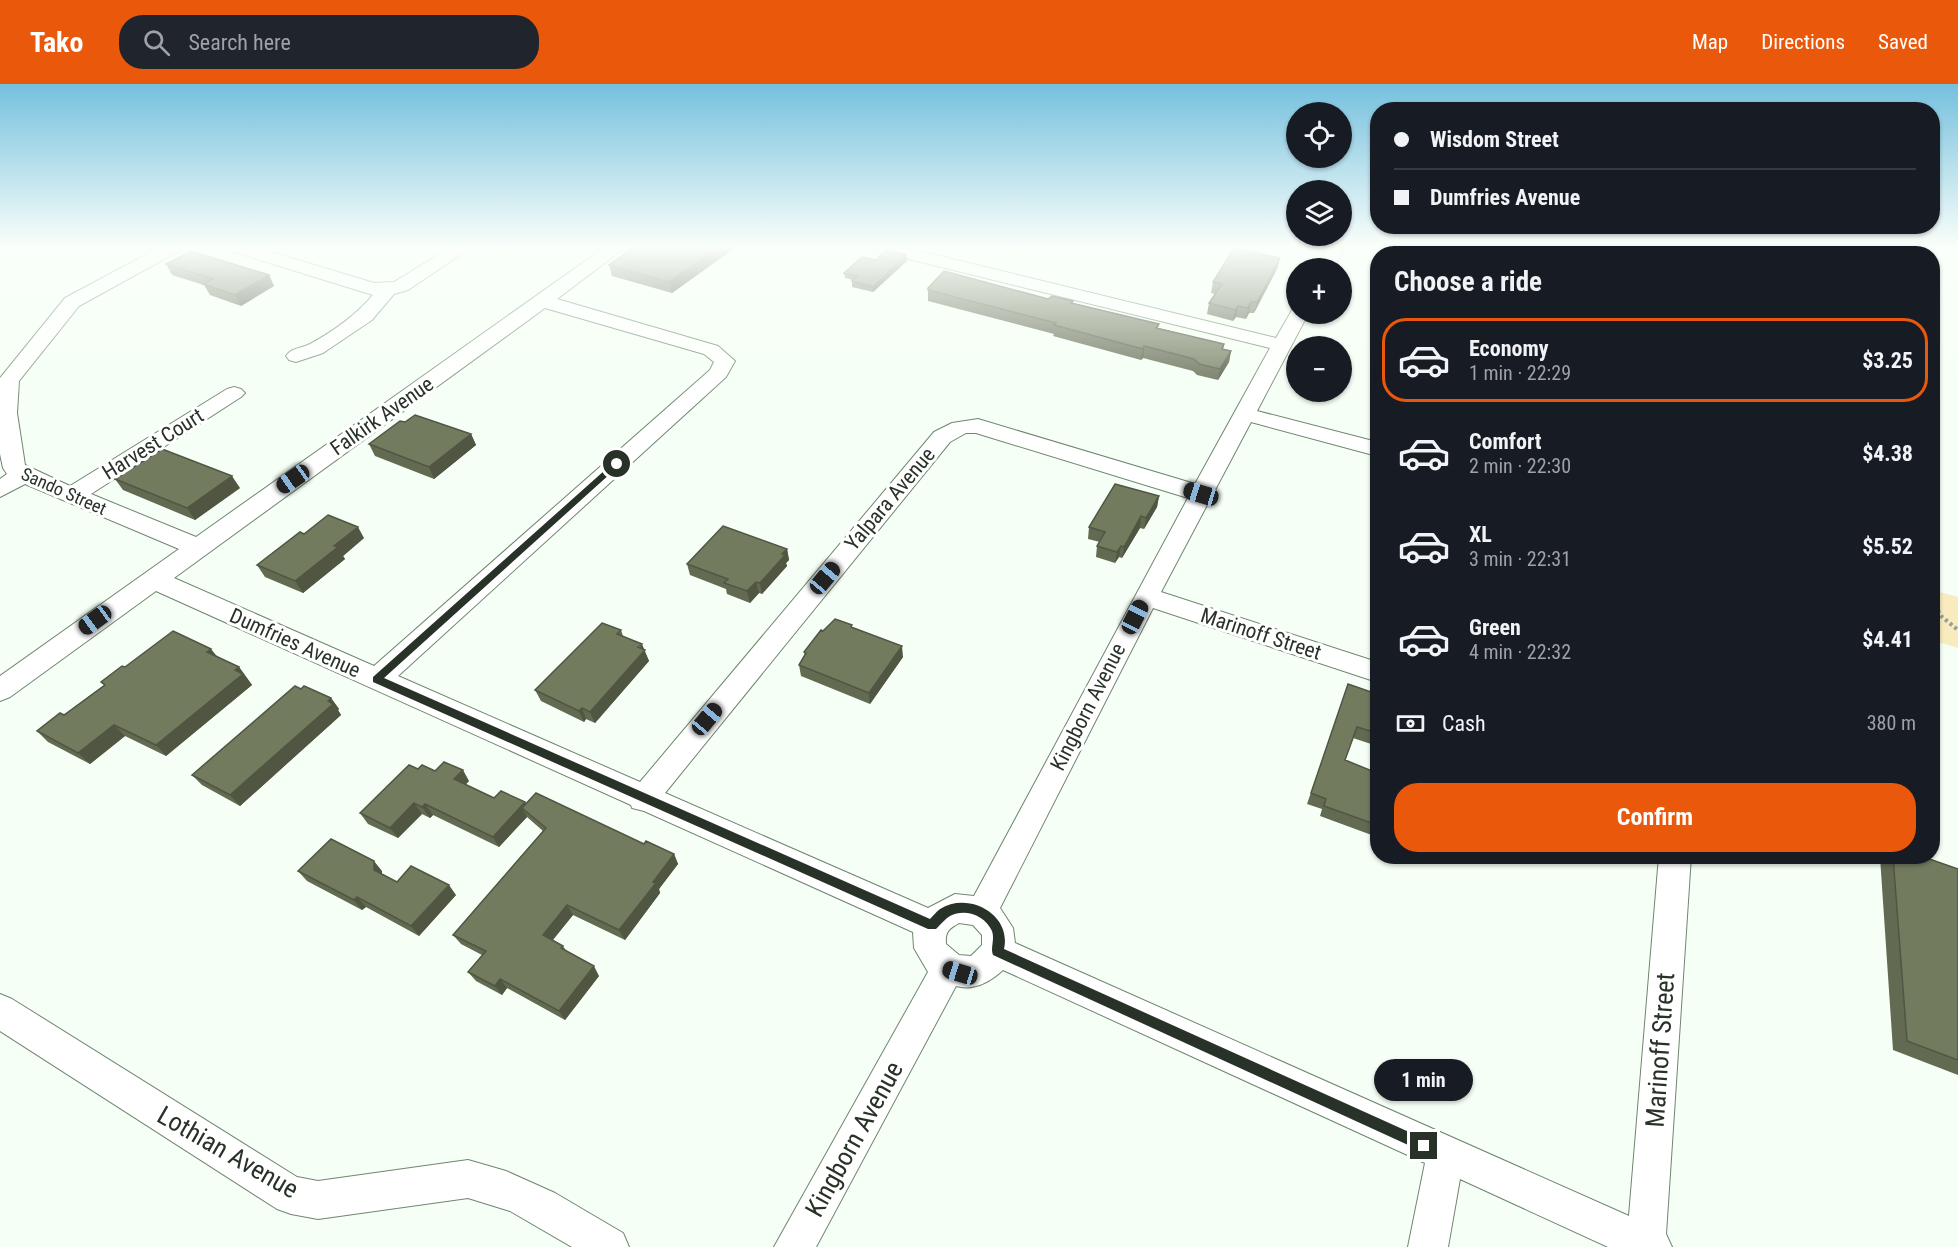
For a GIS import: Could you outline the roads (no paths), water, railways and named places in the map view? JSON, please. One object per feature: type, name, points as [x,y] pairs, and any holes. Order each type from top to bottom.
[{"type":"street","name":"Sando Street","points":[[73,301],[5,380],[5,425],[14,468],[23,475],[71,496],[197,548]]},
{"type":"street","points":[[296,356],[316,349],[365,316],[377,301]]},
{"type":"street","name":"Falkirk Avenue","points":[[0,690],[542,301]]},
{"type":"street","points":[[377,679],[719,373],[725,362],[711,350],[543,301]]},
{"type":"street","points":[[1103,301],[1281,345]]},
{"type":"street","name":"Kingborn Avenue","points":[[982,912],[1146,596],[1293,324]]},
{"type":"street","name":"Harvest Court","points":[[71,496],[234,393]]},
{"type":"street","points":[[1245,414],[1370,447]]},
{"type":"street","name":"Yalpara Avenue","points":[[644,798],[942,437],[953,429],[964,425],[978,426],[1201,494]]},
{"type":"street","points":[[0,489],[23,475]]},
{"type":"street","name":"Dumfries Avenue","points":[[152,579],[932,925]]},
{"type":"street","name":"Marinoff Street","points":[[1146,596],[1370,670]]},
{"type":"street","name":"Marinoff Street","points":[[1649,1246],[1674,864]]},
{"type":"street","points":[[956,908],[982,912],[989,917],[998,931],[997,951],[984,966],[973,972],[960,973],[948,969],[936,960],[929,948],[932,925],[944,913],[956,908]]},
{"type":"street","points":[[997,951],[1649,1246]]},
{"type":"street","name":"Kingborn Avenue","points":[[794,1247],[948,969]]},
{"type":"street","name":"Lothian Avenue","points":[[0,1011],[291,1195],[318,1200],[468,1179],[488,1182],[519,1194],[609,1247]]},
{"type":"street","points":[[1428,1247],[1445,1155]]}]
